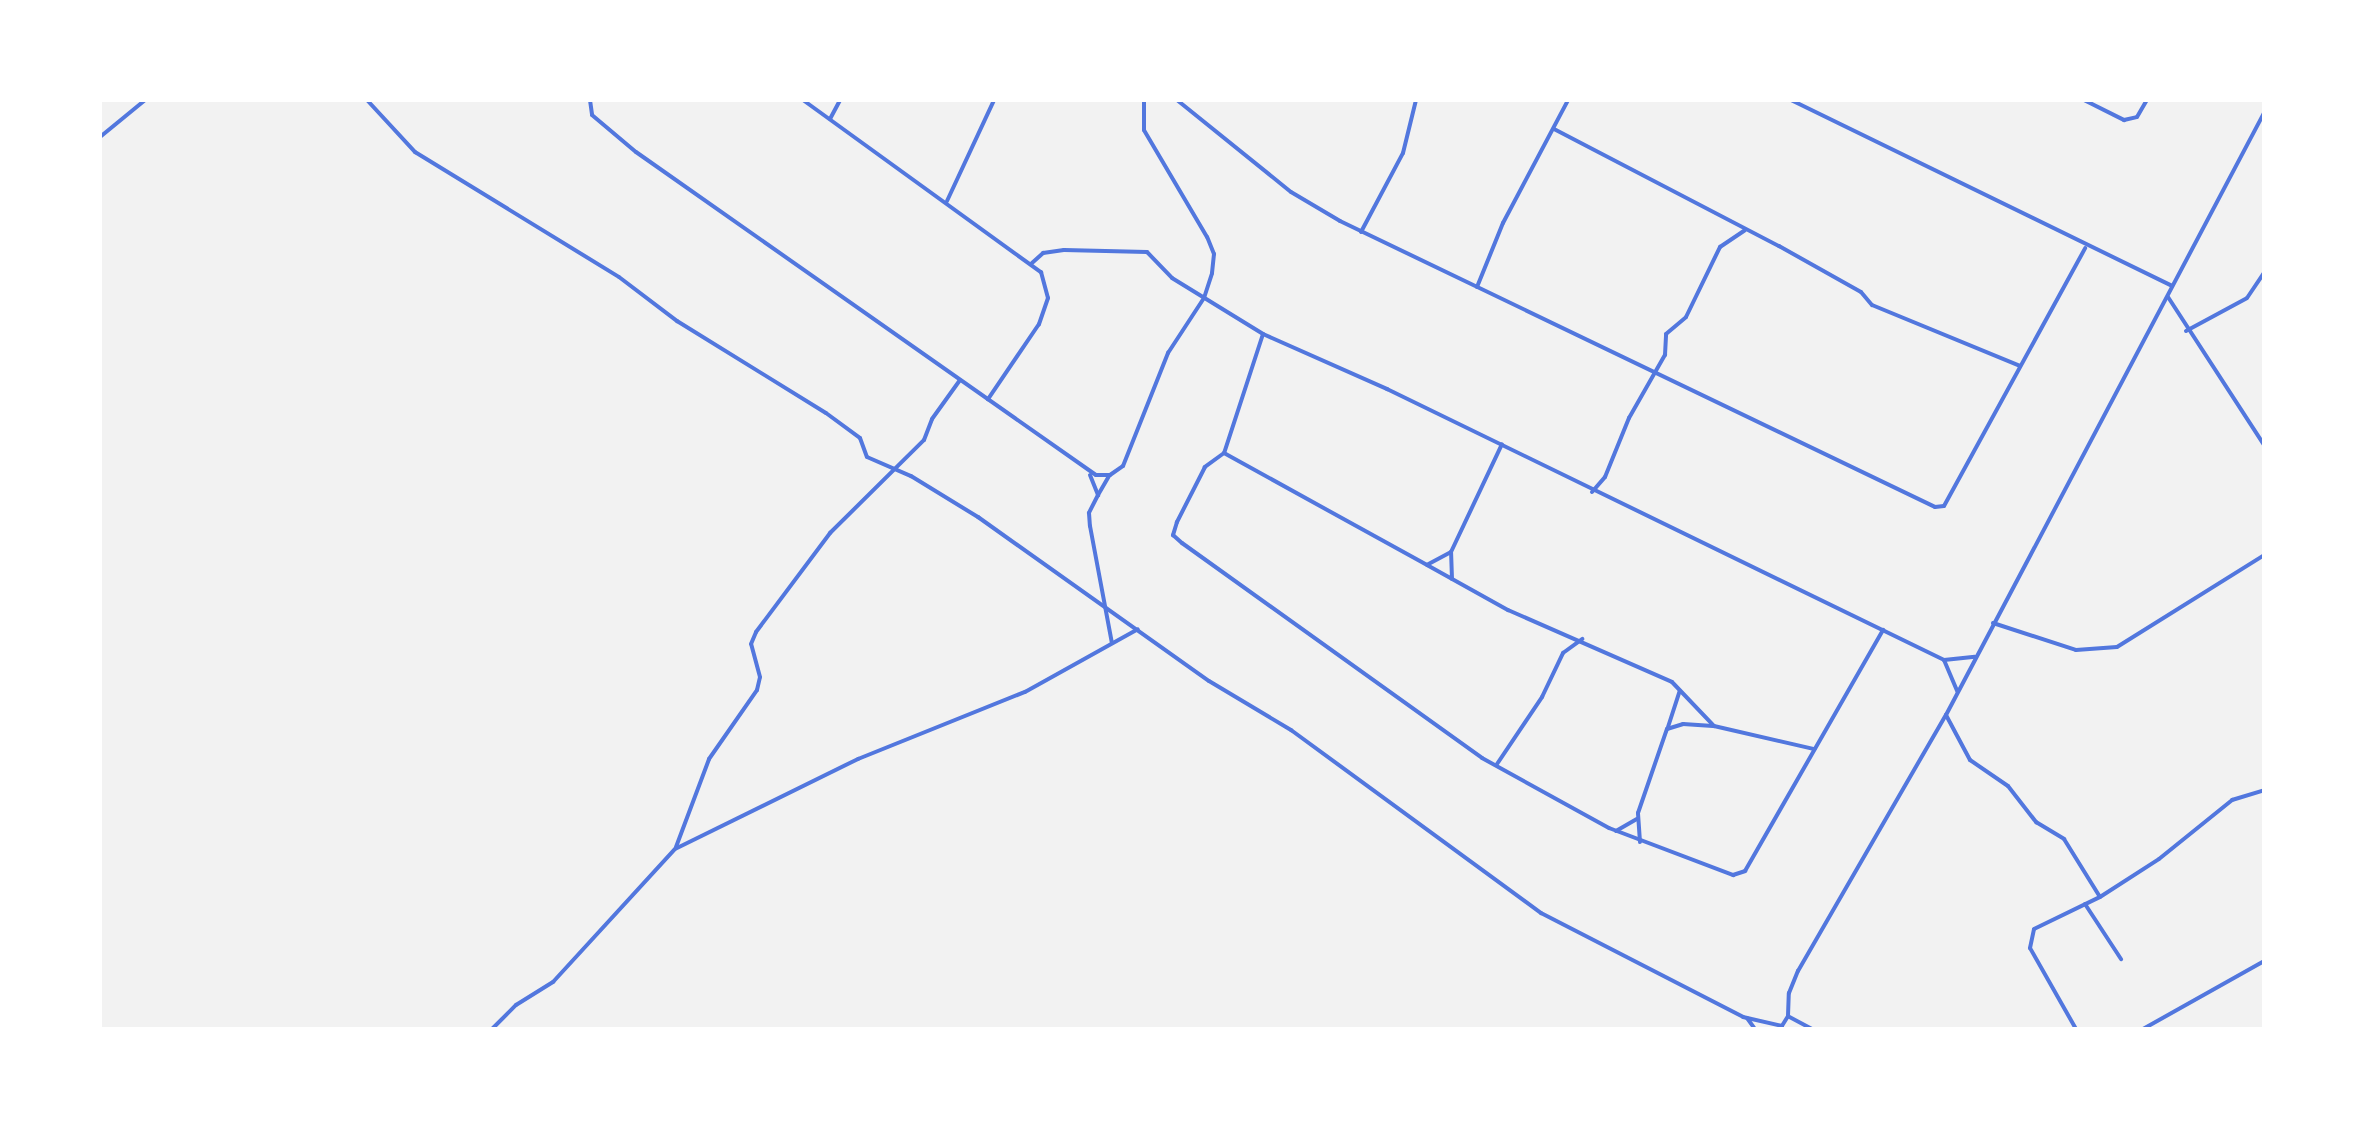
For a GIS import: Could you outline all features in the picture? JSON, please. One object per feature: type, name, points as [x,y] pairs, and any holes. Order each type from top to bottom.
[{"type":"street","points":[[100,137],[145,100]]},
{"type":"street","points":[[367,100],[415,152],[619,277],[677,321],[826,413],[860,438],[867,457],[893,467],[978,517],[1209,681],[1291,730],[1541,913],[1747,1018],[1781,1027],[1788,1016],[1789,993],[1798,971],[1946,715],[2264,113]]},
{"type":"street","points":[[590,100],[592,115],[636,152],[988,399],[1090,475],[1098,495]]},
{"type":"street","points":[[803,100],[1032,263],[1046,283],[1048,298],[1039,324],[988,399]]},
{"type":"street","points":[[830,119],[840,100]]},
{"type":"street","points":[[947,201],[994,100]]},
{"type":"street","points":[[1112,643],[1089,513],[1110,475],[1123,466],[1168,353],[1204,298],[1214,254],[1144,130],[1144,100]]},
{"type":"street","points":[[1177,100],[1291,192],[1361,232],[1935,507],[1944,506],[2085,248]]},
{"type":"street","points":[[1361,232],[1403,153],[1416,100]]},
{"type":"street","points":[[1477,287],[1503,223],[1568,100]]},
{"type":"street","points":[[1791,100],[1928,163],[2085,248],[2172,286]]},
{"type":"street","points":[[2084,100],[2124,120],[2137,117],[2147,100]]},
{"type":"street","points":[[1554,129],[1845,283],[1884,311],[2021,366]]},
{"type":"street","points":[[1592,492],[1665,355],[1666,334],[1686,317],[1720,247],[1745,230]]},
{"type":"street","points":[[1032,263],[1043,253],[1064,250],[1147,252],[1204,298],[1263,334],[1502,444],[1592,492],[1646,513],[1944,660],[1975,657]]},
{"type":"street","points":[[2186,331],[2247,298],[2264,273]]},
{"type":"street","points":[[2168,297],[2186,331],[2264,445]]},
{"type":"street","points":[[1263,334],[1224,453],[1205,467],[1173,535],[1270,608],[1497,764],[1616,831],[1733,875],[1745,871],[1883,630]]},
{"type":"street","points":[[675,849],[709,759],[757,690],[760,677],[751,644],[756,632],[830,533],[893,467],[924,440],[937,411],[961,380]]},
{"type":"street","points":[[1452,579],[1451,552],[1502,444]]},
{"type":"street","points":[[1224,453],[1508,610],[1582,639],[1672,682],[1714,726]]},
{"type":"street","points":[[1090,475],[1110,475]]},
{"type":"street","points":[[1427,565],[1451,552]]},
{"type":"street","points":[[1993,623],[2076,650],[2117,647],[2264,555]]},
{"type":"street","points":[[492,1029],[516,1005],[553,982],[675,849],[858,759],[1025,692],[1138,629]]},
{"type":"street","points":[[1497,764],[1542,697],[1563,653],[1582,639]]},
{"type":"street","points":[[1944,660],[1957,692]]},
{"type":"street","points":[[1640,842],[1637,819],[1680,691]]},
{"type":"street","points":[[1946,715],[1970,760],[2008,786],[2036,822],[2064,839],[2100,897]]},
{"type":"street","points":[[1667,729],[1683,724],[1714,726],[1814,749]]},
{"type":"street","points":[[2076,1029],[2049,986],[2030,938],[2042,923],[2100,897],[2159,859],[2232,800],[2264,790]]},
{"type":"street","points":[[1616,831],[1637,819]]},
{"type":"street","points":[[2085,904],[2121,959]]},
{"type":"street","points":[[2143,1029],[2264,961]]},
{"type":"street","points":[[1788,1016],[1812,1029]]},
{"type":"street","points":[[1747,1018],[1755,1029]]}]
